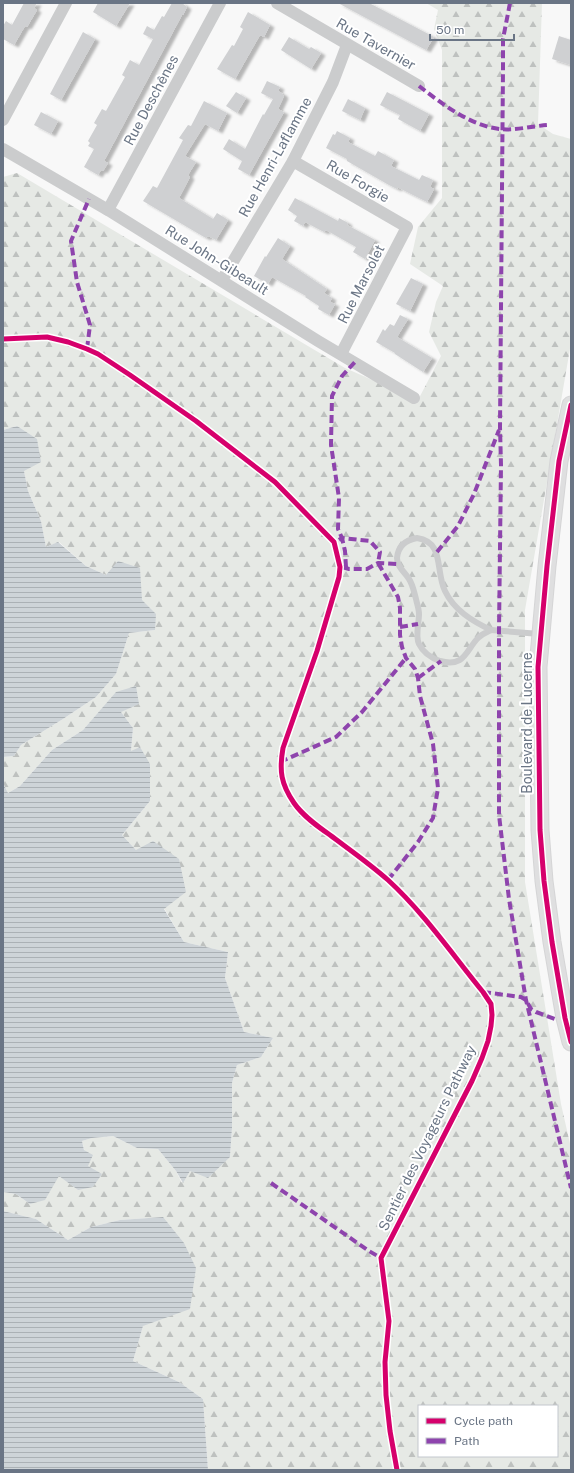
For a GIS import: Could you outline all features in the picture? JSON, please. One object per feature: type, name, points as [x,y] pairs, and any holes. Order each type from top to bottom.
[{"type":"main road","name":"Boulevard de Lucerne","points":[[571,405],[559,461],[540,634],[538,667],[540,830],[544,882],[552,942],[565,1018],[571,1038]]},
{"type":"street","points":[[3,120],[66,3]]},
{"type":"street","name":"Rue Deschênes","points":[[108,210],[220,3]]},
{"type":"street","name":"Rue Tavernier","points":[[277,3],[419,86]]},
{"type":"street","name":"Rue Henri-Laflamme","points":[[222,280],[293,161],[333,82],[347,44]]},
{"type":"street","name":"Rue John-Gibeault","points":[[3,149],[108,210],[414,398]]},
{"type":"street","name":"Rue Forgie","points":[[293,161],[407,227]]},
{"type":"street","name":"Rue Marsolet","points":[[341,354],[407,227]]},
{"type":"lane","points":[[491,630],[477,638],[466,655],[461,659],[452,662],[440,661],[431,657],[423,650],[418,642],[419,612],[414,591],[410,580],[398,564],[397,556],[403,544],[408,540],[417,538],[425,539],[432,545],[436,552],[444,590],[464,615],[473,621],[491,630],[540,634]]},
{"type":"green space","points":[[426,3],[542,3],[538,124],[553,134],[571,139],[571,343],[525,610],[525,882],[561,1104],[571,1148],[571,1470],[208,1470],[203,1399],[179,1382],[133,1361],[143,1326],[163,1217],[120,1220],[91,1227],[68,1240],[36,1219],[3,1211],[3,1192],[16,1194],[30,1204],[59,1175],[78,1190],[88,1165],[82,1141],[92,1138],[113,1136],[137,1148],[158,1149],[176,1171],[182,1183],[190,1171],[230,1157],[232,1128],[232,1083],[237,1065],[261,1057],[273,1038],[244,1032],[225,978],[228,952],[184,942],[164,908],[136,850],[122,835],[150,801],[131,751],[133,728],[121,712],[116,693],[83,730],[52,750],[20,786],[8,793],[3,783],[3,757],[14,756],[21,745],[96,697],[116,674],[129,633],[155,630],[106,575],[86,566],[59,542],[46,547],[41,521],[28,491],[17,426],[3,430],[3,177],[17,173],[345,368],[418,400],[441,356],[429,332],[436,302],[443,286],[410,264],[418,227],[442,198],[442,50],[434,29],[438,10]]},
{"type":"shaded area","points":[[17,426],[37,439],[41,462],[24,471],[28,491],[41,521],[46,547],[58,542],[86,566],[106,575],[118,561],[140,568],[142,600],[156,614],[155,630],[129,633],[116,674],[96,697],[21,745],[14,756],[3,757],[3,430]]},
{"type":"shaded area","points":[[136,686],[139,704],[121,712],[133,728],[131,751],[140,747],[150,764],[150,801],[122,835],[136,850],[153,841],[179,859],[186,892],[164,909],[184,942],[228,952],[225,978],[244,1032],[273,1038],[261,1057],[237,1065],[232,1083],[232,1128],[230,1157],[208,1178],[190,1171],[183,1183],[176,1171],[158,1149],[137,1148],[113,1136],[92,1138],[82,1141],[84,1150],[93,1155],[88,1166],[102,1174],[93,1187],[78,1190],[59,1176],[45,1200],[30,1204],[16,1194],[3,1192],[3,783],[8,793],[20,786],[52,750],[83,730],[116,692]]},
{"type":"shaded area","points":[[3,1211],[36,1219],[68,1240],[91,1227],[120,1220],[163,1217],[184,1243],[196,1268],[190,1309],[143,1326],[133,1361],[179,1382],[203,1399],[208,1470],[3,1470]]},
{"type":"building","points":[[24,3],[37,3],[34,8],[37,10],[27,27],[25,26],[14,45],[3,39],[3,26],[6,21],[12,25]]},
{"type":"building","points":[[98,3],[130,3],[116,26],[93,12]]},
{"type":"building","points":[[172,3],[182,3],[187,7],[104,161],[108,163],[103,171],[101,170],[98,175],[84,167],[94,149],[88,146],[90,143],[88,141],[97,125],[94,123],[102,109],[106,111],[125,77],[122,75],[130,60],[139,65],[153,39],[143,34],[147,26],[154,30]]},
{"type":"building","points":[[338,3],[369,3],[434,37],[426,50]]},
{"type":"building","points":[[248,12],[270,25],[264,37],[260,35],[235,79],[217,69],[232,45],[234,46],[243,29],[240,27]]},
{"type":"building","points":[[83,32],[95,39],[61,100],[50,94]]},
{"type":"building","points":[[559,36],[571,40],[571,65],[552,59]]},
{"type":"building","points":[[289,37],[309,49],[311,47],[321,53],[311,69],[281,50]]},
{"type":"building","points":[[267,81],[280,87],[278,91],[284,96],[278,109],[284,112],[249,175],[238,169],[242,161],[223,149],[229,139],[245,149],[263,114],[264,115],[273,99],[261,93]]},
{"type":"building","points":[[236,92],[246,98],[237,113],[226,106]]},
{"type":"building","points":[[387,92],[429,114],[420,131],[398,119],[400,115],[380,105]]},
{"type":"building","points":[[348,99],[365,108],[360,120],[342,111]]},
{"type":"building","points":[[204,101],[227,113],[218,131],[205,124],[185,156],[196,162],[188,175],[190,177],[179,198],[213,219],[217,213],[228,220],[216,240],[208,236],[206,238],[143,201],[153,186],[157,188],[183,140],[179,138],[188,125],[191,126]]},
{"type":"building","points":[[41,112],[58,121],[51,134],[34,125]]},
{"type":"building","points":[[337,131],[350,138],[348,142],[375,156],[378,151],[394,160],[391,166],[419,180],[422,175],[433,180],[430,187],[434,189],[427,202],[398,187],[397,189],[389,185],[326,148],[333,134],[335,135]]},
{"type":"building","points":[[295,198],[338,221],[339,218],[348,223],[347,225],[375,240],[365,259],[353,252],[356,247],[326,230],[324,232],[305,222],[303,226],[294,221],[297,216],[288,210]]},
{"type":"building","points":[[278,238],[290,246],[282,259],[327,289],[324,293],[332,298],[330,302],[335,304],[329,315],[318,309],[319,306],[305,297],[306,296],[272,277],[268,284],[254,276],[265,256],[266,257]]},
{"type":"building","points":[[411,278],[423,284],[410,311],[396,304]]},
{"type":"building","points":[[400,315],[408,319],[397,337],[432,358],[423,372],[376,342],[383,329],[385,331],[390,324],[394,326]]},
{"type":"marked path","points":[[510,3],[503,39],[499,815],[509,899],[526,1000],[571,1188]]},
{"type":"marked path","points":[[419,86],[457,113],[478,124],[500,129],[547,125]]},
{"type":"marked path","points":[[87,349],[90,325],[77,282],[71,241],[89,199]]},
{"type":"marked path","points":[[339,540],[342,538],[338,529],[339,498],[331,445],[332,396],[342,376],[355,362]]},
{"type":"marked path","points":[[437,552],[458,526],[474,494],[499,430]]},
{"type":"marked path","points":[[346,567],[342,538],[370,541],[380,552],[378,563],[398,597],[402,647],[406,658],[415,669],[418,678],[420,696],[433,744],[438,788],[433,818],[418,842],[388,880]]},
{"type":"marked path","points":[[342,567],[349,569],[367,569],[378,563],[398,564]]},
{"type":"marked path","points":[[400,627],[418,624]]},
{"type":"marked path","points":[[280,762],[336,737],[362,712],[406,658]]},
{"type":"marked path","points":[[418,678],[441,661]]},
{"type":"marked path","points":[[483,992],[521,997],[526,1000],[531,1009],[555,1019]]},
{"type":"marked path","points":[[271,1183],[381,1258]]},
{"type":"cycle path","name":"Sentier des Voyageurs Pathway","points":[[3,339],[47,337],[68,342],[98,354],[196,421],[275,482],[334,542],[340,567],[339,577],[317,651],[283,748],[281,770],[286,790],[294,803],[306,816],[381,874],[414,906],[483,992],[491,1004],[492,1015],[488,1041],[472,1081],[381,1258],[389,1321],[385,1362],[386,1395],[390,1431],[397,1470]]},
{"type":"cycle path","points":[[571,405],[559,461],[547,566],[538,667],[540,830],[544,881],[552,942],[565,1018],[571,1042]]}]
